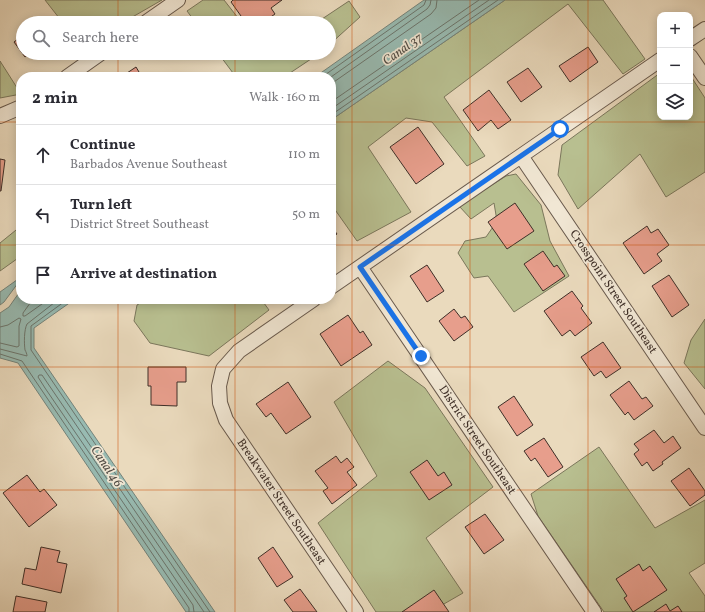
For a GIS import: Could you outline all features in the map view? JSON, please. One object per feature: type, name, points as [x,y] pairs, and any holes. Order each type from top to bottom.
[{"type":"street","points":[[155,16],[178,0]]},
{"type":"street","points":[[693,37],[705,28]]},
{"type":"street","points":[[74,72],[92,60]]},
{"type":"street","points":[[693,60],[705,78]]},
{"type":"street","points":[[336,284],[657,62]]},
{"type":"street","points":[[0,116],[16,109]]},
{"type":"street","name":"Crosspoint Street Southeast","points":[[521,156],[705,428]]},
{"type":"street","name":"District Street Southeast","points":[[360,267],[594,612]]},
{"type":"street","name":"Breakwater Street Southeast","points":[[307,304],[239,351],[223,369],[219,386],[220,402],[226,420],[356,612]]},
{"type":"green space","points":[[45,0],[162,0],[134,16],[58,16]]},
{"type":"green space","points":[[203,0],[224,0],[237,16],[191,16],[187,11]]},
{"type":"green space","points":[[505,0],[603,0],[645,59],[623,74],[568,4],[444,97],[485,156],[467,166],[432,122],[406,118],[368,147],[411,212],[357,241],[336,211],[336,117]]},
{"type":"green space","points":[[349,1],[360,17],[336,39],[336,16],[326,16]]},
{"type":"green space","points":[[223,60],[310,60],[292,72],[232,72]]},
{"type":"green space","points":[[0,61],[16,86],[16,95],[0,98]]},
{"type":"green space","points":[[657,75],[657,120],[693,120],[693,80],[705,98],[705,172],[666,197],[640,154],[578,209],[558,175],[562,145]]},
{"type":"green space","points":[[516,174],[541,205],[550,241],[569,276],[514,312],[488,276],[474,278],[458,253],[465,241],[486,237],[497,221],[494,203],[471,219],[459,206],[506,176]]},
{"type":"green space","points":[[16,230],[16,260],[0,271],[0,243]]},
{"type":"green space","points":[[265,304],[269,310],[209,356],[150,343],[134,321],[137,305]]},
{"type":"green space","points":[[705,319],[705,389],[684,363],[691,340]]},
{"type":"green space","points":[[388,361],[425,388],[493,487],[426,538],[463,593],[430,612],[376,612],[318,523],[377,476],[334,402]]},
{"type":"green space","points":[[599,447],[655,528],[705,500],[705,563],[689,573],[705,596],[705,612],[604,612],[538,516],[531,494]]},
{"type":"water","name":"Canal 37","points":[[424,0],[505,0],[336,117],[336,72],[322,72]]},
{"type":"water","points":[[16,281],[16,286],[0,305],[0,292]]},
{"type":"water","name":"Canal 46","points":[[16,297],[16,304],[68,304],[34,328],[34,348],[215,612],[186,612],[18,363],[0,358],[0,313],[9,307]]},
{"type":"building","points":[[233,0],[282,0],[271,8],[275,14],[272,16],[241,16],[231,2]]},
{"type":"building","points":[[588,47],[598,62],[570,82],[559,66]]},
{"type":"building","points":[[136,67],[139,72],[128,72]]},
{"type":"building","points":[[528,68],[542,87],[521,102],[507,82]]},
{"type":"building","points":[[489,90],[511,120],[498,129],[491,120],[478,131],[463,110]]},
{"type":"building","points":[[418,127],[444,164],[416,184],[390,147]]},
{"type":"building","points":[[0,159],[5,160],[1,191],[0,191]]},
{"type":"building","points":[[515,203],[534,231],[507,249],[488,222]]},
{"type":"building","points":[[647,226],[651,233],[658,229],[669,245],[657,254],[662,261],[644,274],[623,243]]},
{"type":"building","points":[[543,251],[554,267],[557,265],[565,276],[543,291],[524,264]]},
{"type":"building","points":[[427,265],[444,291],[427,302],[410,276]]},
{"type":"building","points":[[669,275],[689,305],[672,317],[652,286]]},
{"type":"building","points":[[572,291],[583,306],[581,308],[592,323],[575,336],[570,330],[562,336],[544,311]]},
{"type":"building","points":[[454,309],[461,318],[465,316],[473,327],[454,341],[439,321]]},
{"type":"building","points":[[348,315],[360,333],[363,331],[372,345],[341,366],[320,334]]},
{"type":"building","points":[[603,342],[621,368],[606,378],[601,371],[594,376],[581,357]]},
{"type":"building","points":[[148,367],[186,367],[186,382],[177,382],[177,406],[151,405],[151,386],[148,386]]},
{"type":"building","points":[[629,381],[642,399],[646,397],[653,406],[634,420],[628,412],[625,415],[610,395]]},
{"type":"building","points":[[288,382],[311,417],[286,434],[271,413],[266,417],[256,404]]},
{"type":"building","points":[[514,396],[533,425],[517,436],[498,407]]},
{"type":"building","points":[[654,430],[664,443],[673,436],[681,448],[662,462],[663,464],[653,471],[647,462],[642,466],[634,454],[639,450],[634,444]]},
{"type":"building","points":[[544,438],[563,467],[548,477],[535,458],[531,461],[524,451]]},
{"type":"building","points":[[336,456],[341,463],[347,458],[354,467],[347,472],[357,485],[332,504],[323,491],[328,488],[315,471]]},
{"type":"building","points":[[427,460],[438,476],[444,472],[452,485],[429,500],[410,472]]},
{"type":"building","points":[[689,468],[705,491],[705,495],[690,506],[671,481]]},
{"type":"building","points":[[27,475],[40,492],[44,489],[57,505],[29,527],[3,493]]},
{"type":"building","points":[[485,514],[504,540],[484,554],[465,527]]},
{"type":"building","points":[[41,547],[60,551],[57,562],[67,564],[61,593],[22,584],[25,568],[36,570]]},
{"type":"building","points":[[273,547],[293,577],[277,587],[258,558]]},
{"type":"building","points":[[639,564],[643,571],[650,566],[667,590],[633,612],[624,598],[627,596],[616,579]]},
{"type":"building","points":[[300,589],[317,612],[293,612],[284,600]]},
{"type":"building","points":[[434,590],[449,612],[402,612]]},
{"type":"building","points":[[16,596],[47,602],[45,612],[13,612]]},
{"type":"building","points":[[666,604],[670,611],[678,606],[682,612],[654,612]]},
{"type":"route","points":[[421,356],[360,267],[560,129]]}]
